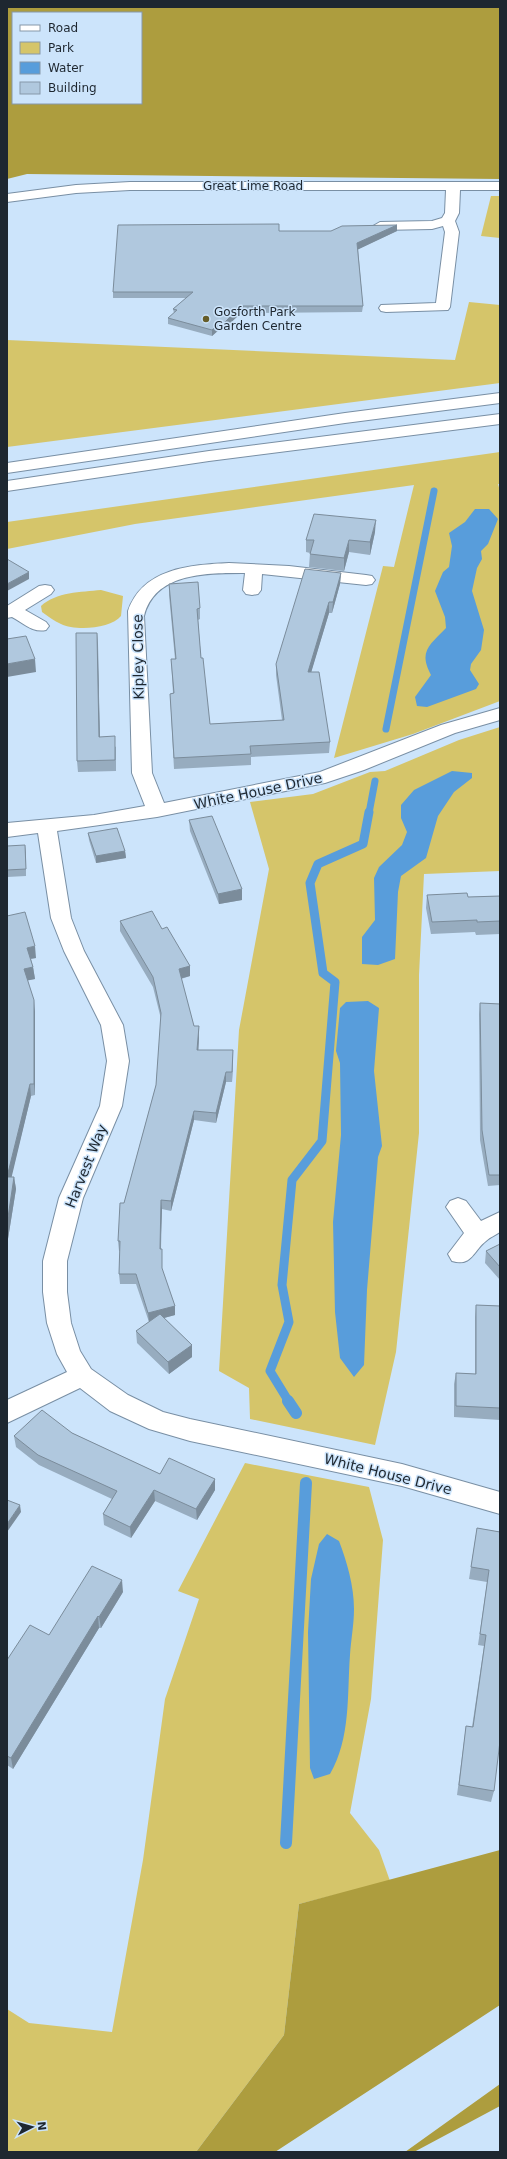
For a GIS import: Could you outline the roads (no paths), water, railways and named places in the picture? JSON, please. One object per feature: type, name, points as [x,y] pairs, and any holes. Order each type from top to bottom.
[{"type":"street","points":[[386,308],[443,307],[452,232],[448,221],[452,213],[453,186]]},
{"type":"street","name":"Great Lime Road","points":[[7,198],[53,191],[100,187],[500,186]]},
{"type":"street","points":[[380,226],[432,225],[448,221]]},
{"type":"street","points":[[7,468],[344,418],[500,398]]},
{"type":"street","points":[[7,486],[209,456],[500,419]]},
{"type":"street","points":[[252,590],[254,568]]},
{"type":"street","name":"Kipley Close","points":[[158,811],[142,773],[135,616],[138,604],[146,592],[157,582],[186,571],[254,568],[366,580]]},
{"type":"street","points":[[9,611],[45,590]]},
{"type":"street","points":[[9,611],[40,626]]},
{"type":"street","name":"White House Drive","points":[[7,830],[47,827],[158,811],[325,777],[448,729],[500,714]]},
{"type":"street","name":"Harvest Way","points":[[47,827],[61,918],[74,951],[112,1025],[118,1061],[111,1106],[71,1198],[55,1261],[55,1292],[59,1324],[69,1354],[82,1376],[119,1403],[158,1421],[190,1430],[275,1447]]},
{"type":"street","points":[[458,1207],[478,1234]]},
{"type":"street","points":[[460,1254],[478,1234],[500,1222]]},
{"type":"street","points":[[7,1412],[82,1376]]},
{"type":"street","name":"White House Drive","points":[[275,1447],[402,1475],[500,1504]]},
{"type":"water","points":[[475,509],[489,509],[498,519],[488,544],[481,551],[482,559],[477,568],[472,591],[484,630],[481,650],[471,664],[470,670],[479,684],[476,689],[427,707],[417,706],[415,697],[431,675],[427,667],[426,654],[431,644],[446,628],[445,617],[435,591],[443,572],[449,567],[452,546],[449,533],[465,522]]},
{"type":"water","points":[[452,771],[472,773],[472,778],[454,792],[438,816],[426,858],[401,876],[398,892],[395,959],[378,965],[362,964],[362,937],[375,920],[374,878],[379,867],[402,845],[407,832],[401,818],[401,805],[414,790]]},
{"type":"water","points":[[368,1001],[379,1008],[374,1071],[382,1146],[378,1157],[367,1290],[364,1365],[354,1377],[340,1358],[335,1312],[333,1222],[341,1135],[340,1063],[336,1051],[340,1008],[346,1002]]},
{"type":"water","points":[[327,1534],[339,1541],[345,1557],[353,1592],[354,1615],[350,1655],[347,1716],[342,1746],[330,1774],[314,1779],[310,1768],[308,1632],[311,1579],[319,1544]]},
{"type":"waterway","points":[[386,729],[434,491]]},
{"type":"waterway","points":[[369,813],[375,781]]},
{"type":"waterway","points":[[289,1402],[270,1371],[289,1322],[282,1285],[292,1180],[322,1141],[335,982],[323,973],[310,883],[318,864],[363,844],[369,812]]},
{"type":"waterway","points":[[288,1401],[296,1413]]},
{"type":"waterway","points":[[286,1843],[306,1483]]},
{"type":"place","name":"Gosforth Park Garden Centre","points":[[206,319]]}]
